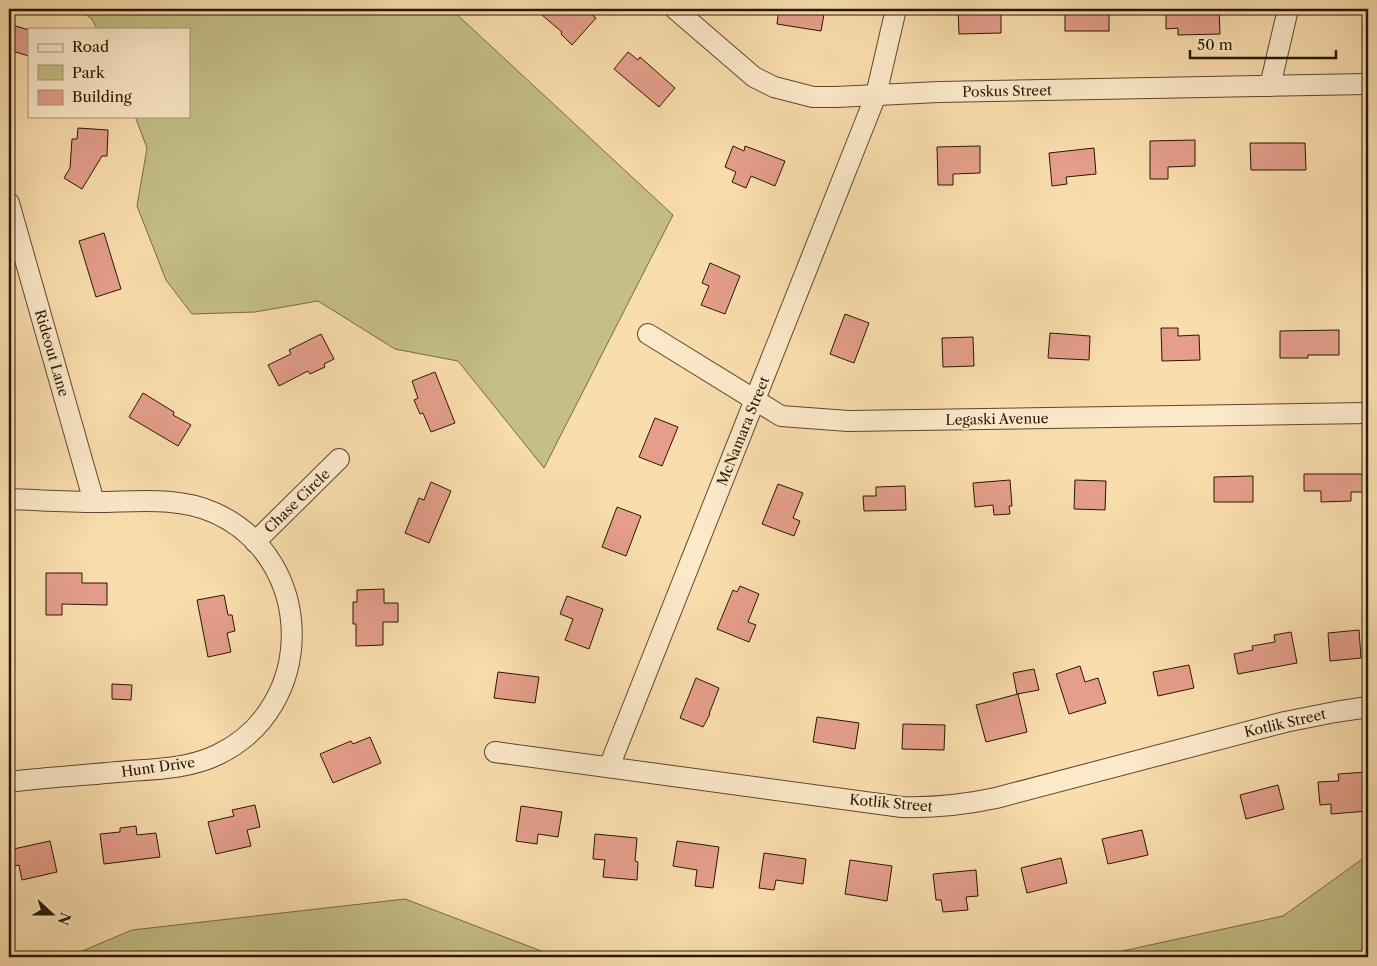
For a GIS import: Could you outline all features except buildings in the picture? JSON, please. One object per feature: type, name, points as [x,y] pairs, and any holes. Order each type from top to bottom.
[{"type":"street","name":"Poskus Street","points":[[675,9],[748,72],[774,87],[813,97],[1368,84]]},
{"type":"street","name":"McNamara Street","points":[[609,767],[876,95],[896,9]]},
{"type":"street","points":[[1270,86],[1288,9]]},
{"type":"street","name":"Rideout Lane","points":[[9,203],[94,502]]},
{"type":"street","name":"Legaski Avenue","points":[[648,334],[781,416],[848,421],[1368,413]]},
{"type":"street","name":"Chase Circle","points":[[255,542],[339,460]]},
{"type":"street","name":"Hunt Drive","points":[[9,499],[94,502],[166,501],[183,503],[214,513],[236,526],[255,542],[275,568],[288,599],[293,632],[292,649],[284,681],[269,711],[252,730],[233,746],[219,754],[187,765],[171,768],[9,782]]},
{"type":"street","name":"Kotlik Street","points":[[495,752],[902,807],[934,808],[996,798],[1286,722],[1368,707]]},
{"type":"green space","points":[[79,9],[451,9],[673,215],[544,468],[458,361],[395,349],[318,301],[255,312],[192,314],[166,280],[137,206],[147,148],[136,118],[190,118],[190,28],[96,28],[92,19]]},
{"type":"green space","points":[[1368,855],[1368,957],[1095,957],[1283,916]]},
{"type":"green space","points":[[405,899],[557,957],[478,957],[459,955],[453,957],[68,957],[132,930]]},
{"type":"waterway","points":[[1357,957],[1368,949]]}]
